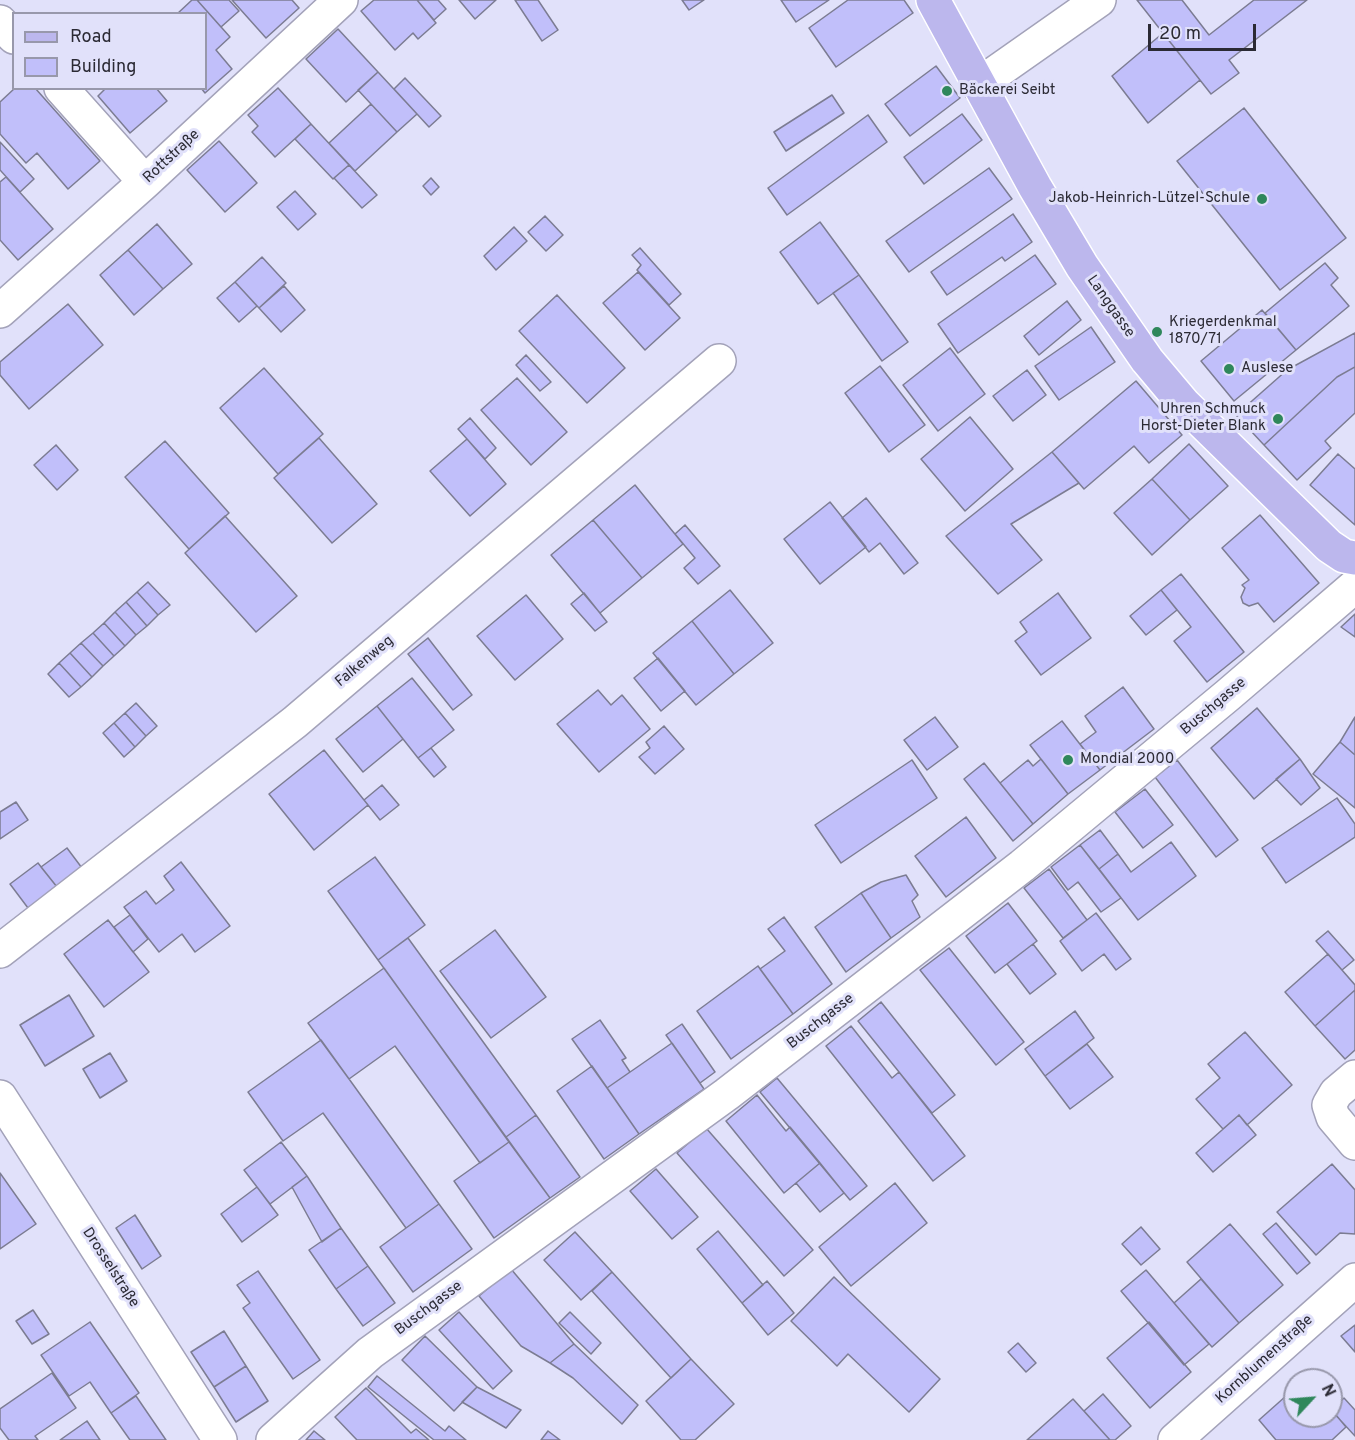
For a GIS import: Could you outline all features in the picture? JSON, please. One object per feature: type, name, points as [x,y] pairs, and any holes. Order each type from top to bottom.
[{"type":"main road","name":"Langgasse","points":[[933,0],[978,85],[1082,266],[1147,360],[1184,404],[1329,546],[1344,556],[1355,558]]},
{"type":"street","name":"Rottstraße","points":[[0,311],[145,182],[341,0]]},
{"type":"street","points":[[978,85],[1099,0]]},
{"type":"street","points":[[0,22],[12,34]]},
{"type":"street","points":[[63,90],[145,182]]},
{"type":"street","name":"Falkenweg","points":[[0,951],[295,722],[719,361]]},
{"type":"street","name":"Buschgasse","points":[[273,1440],[370,1353],[718,1100],[1022,866],[1355,586]]},
{"type":"street","points":[[1355,1077],[1336,1093],[1329,1105],[1333,1117],[1355,1143]]},
{"type":"street","name":"Drosselstraße","points":[[0,1097],[220,1440]]},
{"type":"street","name":"Kornblumenstraße","points":[[1175,1440],[1355,1280]]},
{"type":"building","points":[[192,0],[197,0],[230,37],[216,50],[232,69],[205,93],[203,90],[207,90],[207,12],[179,12]]},
{"type":"building","points":[[197,0],[229,0],[239,11],[221,27]]},
{"type":"building","points":[[232,0],[292,0],[299,8],[266,38]]},
{"type":"building","points":[[374,0],[417,0],[436,23],[418,39],[413,33],[395,50],[361,11]]},
{"type":"building","points":[[417,0],[438,0],[446,9],[434,20]]},
{"type":"building","points":[[459,0],[496,0],[475,19]]},
{"type":"building","points":[[515,0],[538,0],[558,30],[542,41]]},
{"type":"building","points":[[682,0],[704,0],[689,10]]},
{"type":"building","points":[[781,0],[829,0],[796,22]]},
{"type":"building","points":[[848,0],[904,0],[913,13],[836,67],[809,28]]},
{"type":"building","points":[[1137,0],[1182,0],[1209,35],[1254,0],[1307,0],[1229,60],[1239,73],[1211,94]]},
{"type":"building","points":[[338,29],[378,72],[346,102],[306,59]]},
{"type":"building","points":[[1163,33],[1200,80],[1148,123],[1112,76]]},
{"type":"building","points":[[936,66],[960,98],[910,136],[885,104]]},
{"type":"building","points":[[378,72],[417,114],[397,132],[358,90]]},
{"type":"building","points":[[405,78],[441,116],[429,127],[394,89]]},
{"type":"building","points":[[278,88],[311,124],[275,157],[252,132],[258,126],[248,115]]},
{"type":"building","points":[[13,90],[37,90],[100,161],[68,189],[37,153],[26,163],[0,134],[0,102]]},
{"type":"building","points":[[104,90],[158,90],[167,101],[130,133],[98,96]]},
{"type":"building","points":[[832,95],[844,113],[786,151],[774,132]]},
{"type":"building","points":[[371,104],[397,132],[355,171],[329,143]]},
{"type":"building","name":"Jakob-Heinrich-Lützel-Schule","points":[[1244,108],[1346,238],[1280,290],[1177,161]]},
{"type":"building","points":[[962,114],[982,140],[924,184],[904,157]]},
{"type":"building","points":[[868,115],[887,142],[787,215],[768,188]]},
{"type":"building","points":[[311,124],[349,165],[333,179],[295,139]]},
{"type":"building","points":[[219,141],[257,183],[225,212],[187,170]]},
{"type":"building","points":[[0,142],[34,179],[20,192],[0,170]]},
{"type":"building","points":[[349,165],[377,195],[362,208],[334,178]]},
{"type":"building","points":[[989,168],[1012,199],[909,272],[886,241]]},
{"type":"building","points":[[6,177],[53,229],[18,260],[0,240],[0,182]]},
{"type":"building","points":[[431,178],[439,187],[431,195],[423,186]]},
{"type":"building","points":[[295,191],[316,214],[298,230],[277,207]]},
{"type":"building","points":[[1013,214],[1032,242],[1005,261],[1002,257],[947,295],[931,272]]},
{"type":"building","points":[[545,216],[563,235],[546,251],[528,232]]},
{"type":"building","points":[[820,222],[859,275],[818,304],[780,252]]},
{"type":"building","points":[[157,224],[192,264],[163,289],[128,250]]},
{"type":"building","points":[[514,227],[527,241],[496,270],[484,256]]},
{"type":"building","points":[[640,248],[681,294],[669,305],[637,270],[641,265],[632,255]]},
{"type":"building","points":[[128,250],[163,289],[134,315],[100,275]]},
{"type":"building","points":[[1035,255],[1056,284],[958,353],[938,324]]},
{"type":"building","points":[[262,257],[286,283],[259,308],[235,282]]},
{"type":"building","points":[[1325,263],[1338,278],[1331,285],[1349,306],[1296,350],[1265,313]]},
{"type":"building","points":[[638,272],[680,318],[645,350],[603,303]]},
{"type":"building","points":[[859,275],[908,342],[882,361],[833,293]]},
{"type":"building","points":[[235,282],[257,306],[239,322],[217,298]]},
{"type":"building","points":[[284,286],[305,310],[281,332],[259,308]]},
{"type":"building","points":[[557,295],[625,368],[587,403],[519,331]]},
{"type":"building","points":[[1067,301],[1081,320],[1039,355],[1024,336]]},
{"type":"building","points":[[68,304],[103,345],[29,409],[0,375],[0,362]]},
{"type":"building","points":[[1262,310],[1296,350],[1234,401],[1201,361]]},
{"type":"building","points":[[1091,327],[1115,362],[1059,400],[1035,366]]},
{"type":"building","points":[[1355,333],[1355,367],[1337,377],[1264,445],[1236,415],[1287,370]]},
{"type":"building","points":[[950,348],[985,394],[938,431],[903,385]]},
{"type":"building","points":[[526,355],[551,382],[540,391],[516,365]]},
{"type":"building","points":[[880,366],[925,425],[889,452],[845,393]]},
{"type":"building","points":[[1355,367],[1355,413],[1325,441],[1331,448],[1297,480],[1264,445],[1337,377]]},
{"type":"building","points":[[264,368],[323,434],[278,474],[220,408]]},
{"type":"building","points":[[1027,370],[1046,395],[1013,421],[993,396]]},
{"type":"building","points":[[517,378],[567,432],[531,465],[481,410]]},
{"type":"building","points":[[1136,381],[1182,435],[1149,463],[1134,446],[1084,489],[1052,452]]},
{"type":"building","points":[[970,417],[1013,469],[965,511],[921,459]]},
{"type":"building","points":[[470,418],[496,448],[485,459],[458,429]]},
{"type":"building","points":[[319,438],[377,504],[332,543],[274,478]]},
{"type":"building","points":[[467,439],[506,484],[470,516],[430,471]]},
{"type":"building","points":[[165,441],[229,513],[189,549],[125,477]]},
{"type":"building","points":[[1189,444],[1228,486],[1190,520],[1152,479]]},
{"type":"building","points":[[56,445],[78,470],[57,490],[34,465]]},
{"type":"building","points":[[1052,452],[1079,483],[1011,524],[1042,560],[998,594],[946,536]]},
{"type":"building","points":[[1338,454],[1355,469],[1355,525],[1310,485]]},
{"type":"building","points":[[1152,479],[1190,520],[1152,555],[1114,513]]},
{"type":"building","points":[[635,485],[683,544],[642,578],[593,520]]},
{"type":"building","points":[[866,498],[918,563],[904,574],[880,543],[869,552],[842,518]]},
{"type":"building","points":[[830,502],[866,547],[820,584],[784,539]]},
{"type":"building","points":[[1260,515],[1319,583],[1274,622],[1258,603],[1249,606],[1243,603],[1241,597],[1245,588],[1242,585],[1249,580],[1222,548]]},
{"type":"building","points":[[225,516],[297,596],[256,632],[185,553]]},
{"type":"building","points":[[593,520],[642,578],[600,613],[551,555]]},
{"type":"building","points":[[685,525],[720,566],[698,584],[684,568],[695,558],[675,534]]},
{"type":"building","points":[[1181,574],[1244,652],[1207,682],[1174,641],[1191,627],[1161,590]]},
{"type":"building","points":[[148,582],[170,605],[158,615],[137,592]]},
{"type":"building","points":[[730,590],[773,643],[734,674],[692,621]]},
{"type":"building","points":[[1161,590],[1177,610],[1146,635],[1130,616]]},
{"type":"building","points":[[137,592],[158,615],[147,626],[126,602]]},
{"type":"building","points":[[584,593],[607,622],[595,631],[571,604]]},
{"type":"building","points":[[1058,593],[1091,638],[1041,675],[1015,641],[1027,632],[1020,622]]},
{"type":"building","points":[[526,595],[563,639],[515,680],[477,636]]},
{"type":"building","points":[[126,602],[147,626],[136,635],[115,612]]},
{"type":"building","points":[[115,612],[136,635],[125,646],[104,623]]},
{"type":"building","points":[[1355,614],[1355,637],[1341,627]]},
{"type":"building","points":[[692,621],[734,674],[696,705],[653,653]]},
{"type":"building","points":[[104,623],[125,646],[114,656],[93,633]]},
{"type":"building","points":[[93,633],[114,656],[103,666],[81,643]]},
{"type":"building","points":[[428,638],[472,695],[453,710],[408,654]]},
{"type":"building","points":[[81,643],[103,666],[92,677],[70,653]]},
{"type":"building","points":[[70,653],[92,677],[81,687],[59,663]]},
{"type":"building","points":[[658,658],[685,691],[661,711],[634,678]]},
{"type":"building","points":[[59,663],[81,687],[69,697],[48,674]]},
{"type":"building","points":[[412,678],[454,730],[418,758],[377,706]]},
{"type":"building","points":[[1123,687],[1154,729],[1100,770],[1080,744],[1096,732],[1085,716]]},
{"type":"building","points":[[598,690],[611,705],[622,695],[650,729],[599,772],[557,724]]},
{"type":"building","points":[[136,703],[157,726],[146,736],[125,713]]},
{"type":"building","points":[[377,706],[403,739],[363,772],[336,739]]},
{"type":"building","points":[[1257,708],[1300,759],[1254,799],[1211,748]]},
{"type":"building","points":[[125,713],[146,736],[135,747],[114,723]]},
{"type":"building","points":[[935,717],[958,747],[927,770],[904,740]]},
{"type":"building","points":[[1355,717],[1355,755],[1340,742]]},
{"type":"building","points":[[1062,721],[1100,770],[1068,794],[1030,745]]},
{"type":"building","points":[[114,723],[135,747],[124,757],[103,733]]},
{"type":"building","points":[[664,726],[684,749],[655,774],[639,757],[650,748],[646,742]]},
{"type":"building","points":[[1340,742],[1355,755],[1355,808],[1313,774]]},
{"type":"building","points":[[431,748],[446,767],[434,777],[418,758]]},
{"type":"building","points":[[324,750],[368,805],[314,850],[269,794]]},
{"type":"building","points":[[1041,759],[1068,794],[1033,824],[1000,783],[1028,760],[1033,766]]},
{"type":"building","points":[[1300,759],[1320,788],[1301,805],[1276,779]]},
{"type":"building","points":[[912,760],[937,798],[841,863],[815,825]]},
{"type":"building","points":[[1177,760],[1238,840],[1216,857],[1155,777]]},
{"type":"building","points":[[984,763],[1033,824],[1013,841],[964,779]]},
{"type":"building","points":[[382,785],[399,805],[380,820],[364,800]]},
{"type":"building","points":[[1145,789],[1173,825],[1143,848],[1115,812]]},
{"type":"building","points":[[1337,798],[1355,824],[1355,837],[1286,883],[1262,848]]},
{"type":"building","points":[[16,802],[28,820],[0,839],[0,812]]},
{"type":"building","points":[[966,817],[996,858],[946,897],[915,856]]},
{"type":"building","points":[[1100,830],[1118,854],[1099,869],[1080,845]]},
{"type":"building","points":[[1171,842],[1196,876],[1138,920],[1099,869],[1118,854],[1131,872]]},
{"type":"building","points":[[1080,845],[1121,898],[1101,912],[1078,882],[1068,890],[1051,867]]},
{"type":"building","points":[[67,848],[82,868],[57,887],[41,867]]},
{"type":"building","points":[[375,857],[425,925],[378,960],[328,891]]},
{"type":"building","points":[[181,862],[230,926],[195,952],[182,934],[159,952],[124,907],[146,891],[156,904],[174,890],[164,876]]},
{"type":"building","points":[[38,863],[57,887],[28,908],[10,884]]},
{"type":"building","points":[[1049,869],[1087,920],[1063,938],[1024,888]]},
{"type":"building","points":[[906,875],[918,895],[912,901],[920,917],[891,938],[861,893],[881,882]]},
{"type":"building","points":[[861,893],[891,938],[846,972],[815,927]]},
{"type":"building","points":[[1008,903],[1037,941],[995,973],[966,936]]},
{"type":"building","points":[[1096,913],[1131,959],[1116,970],[1104,954],[1082,971],[1060,941]]},
{"type":"building","points":[[130,915],[148,939],[133,952],[114,927]]},
{"type":"building","points":[[784,917],[832,984],[793,1014],[760,969],[785,951],[768,929]]},
{"type":"building","points":[[108,920],[149,972],[104,1007],[64,954]]},
{"type":"building","points":[[495,930],[546,997],[491,1038],[440,971]]},
{"type":"building","points":[[1328,931],[1354,960],[1342,970],[1316,941]]},
{"type":"building","points":[[408,938],[536,1115],[506,1137],[378,960]]},
{"type":"building","points":[[1033,944],[1056,974],[1030,994],[1007,964]]},
{"type":"building","points":[[949,948],[1024,1042],[996,1065],[920,970]]},
{"type":"building","points":[[1328,954],[1355,985],[1355,990],[1315,1026],[1285,992]]},
{"type":"building","points":[[758,966],[793,1014],[731,1059],[697,1011]]},
{"type":"building","points":[[384,968],[509,1142],[480,1163],[395,1046],[349,1079],[308,1023]]},
{"type":"building","points":[[1355,990],[1355,1050],[1345,1059],[1315,1026]]},
{"type":"building","points":[[69,995],[94,1036],[45,1066],[20,1025]]},
{"type":"building","points":[[881,1002],[955,1095],[932,1113],[858,1021]]},
{"type":"building","points":[[1075,1011],[1094,1038],[1045,1076],[1025,1049]]},
{"type":"building","points":[[600,1020],[626,1058],[622,1060],[630,1072],[607,1088],[572,1039]]},
{"type":"building","points":[[682,1024],[715,1072],[700,1083],[666,1035]]},
{"type":"building","points":[[851,1026],[892,1078],[899,1072],[965,1156],[933,1181],[826,1046]]},
{"type":"building","points":[[1245,1032],[1292,1085],[1247,1125],[1239,1115],[1223,1129],[1196,1099],[1220,1078],[1208,1064]]},
{"type":"building","points":[[321,1040],[439,1204],[406,1228],[323,1113],[283,1141],[248,1092]]},
{"type":"building","points":[[672,1043],[704,1089],[639,1134],[607,1088]]},
{"type":"building","points":[[1087,1044],[1113,1077],[1070,1109],[1045,1076]]},
{"type":"building","points":[[110,1053],[127,1081],[100,1098],[83,1069]]},
{"type":"building","points":[[592,1066],[639,1134],[604,1159],[557,1091]]},
{"type":"building","points":[[777,1078],[867,1186],[850,1200],[760,1092]]},
{"type":"building","points":[[757,1095],[786,1131],[790,1127],[820,1163],[784,1193],[726,1121]]},
{"type":"building","points":[[536,1115],[580,1177],[550,1198],[506,1137]]},
{"type":"building","points":[[1239,1115],[1256,1135],[1213,1172],[1196,1153]]},
{"type":"building","points":[[706,1128],[813,1250],[784,1276],[677,1153]]},
{"type":"building","points":[[281,1142],[307,1176],[270,1204],[244,1170]]},
{"type":"building","points":[[509,1142],[550,1198],[494,1238],[454,1181]]},
{"type":"building","points":[[820,1163],[844,1193],[820,1212],[796,1183]]},
{"type":"building","points":[[1332,1164],[1355,1190],[1355,1234],[1340,1233],[1316,1255],[1277,1212]]},
{"type":"building","points":[[656,1169],[698,1217],[672,1239],[630,1191]]},
{"type":"building","points":[[0,1173],[36,1224],[0,1249]]},
{"type":"building","points":[[307,1176],[341,1228],[322,1242],[292,1187]]},
{"type":"building","points":[[895,1183],[927,1223],[851,1286],[819,1247]]},
{"type":"building","points":[[257,1187],[278,1215],[242,1242],[221,1214]]},
{"type":"building","points":[[439,1204],[472,1249],[413,1292],[380,1247]]},
{"type":"building","points":[[135,1215],[161,1256],[142,1269],[116,1228]]},
{"type":"building","points":[[1276,1223],[1310,1263],[1297,1274],[1263,1234]]},
{"type":"building","points":[[1230,1224],[1283,1285],[1239,1323],[1187,1262]]},
{"type":"building","points":[[1141,1227],[1160,1249],[1141,1265],[1122,1244]]},
{"type":"building","points":[[341,1228],[368,1266],[336,1289],[309,1250]]},
{"type":"building","points":[[718,1231],[763,1285],[742,1303],[697,1249]]},
{"type":"building","points":[[575,1232],[612,1272],[581,1300],[544,1260]]},
{"type":"building","points":[[368,1266],[395,1303],[363,1326],[336,1289]]},
{"type":"building","points":[[511,1269],[574,1344],[550,1363],[521,1346],[479,1296]]},
{"type":"building","points":[[1146,1270],[1209,1344],[1184,1365],[1121,1291]]},
{"type":"building","points":[[258,1271],[320,1360],[293,1379],[243,1308],[250,1303],[237,1285]]},
{"type":"building","points":[[612,1272],[691,1359],[671,1378],[592,1291]]},
{"type":"building","points":[[834,1277],[940,1379],[909,1412],[848,1354],[837,1366],[791,1321]]},
{"type":"building","points":[[1201,1279],[1239,1323],[1212,1347],[1174,1303]]},
{"type":"building","points":[[767,1281],[794,1313],[768,1335],[742,1303]]},
{"type":"building","points":[[33,1310],[49,1334],[32,1344],[16,1321]]},
{"type":"building","points":[[459,1312],[512,1371],[493,1389],[439,1330]]},
{"type":"building","points":[[570,1312],[601,1343],[591,1354],[559,1323]]},
{"type":"building","points":[[90,1322],[139,1393],[111,1413],[90,1382],[69,1396],[41,1355]]},
{"type":"building","points":[[1149,1322],[1191,1372],[1150,1408],[1107,1358]]},
{"type":"building","points":[[1355,1325],[1355,1352],[1341,1336]]},
{"type":"building","points":[[224,1331],[246,1366],[214,1387],[191,1352]]},
{"type":"building","points":[[425,1336],[477,1387],[454,1411],[402,1360]]},
{"type":"building","points":[[1018,1343],[1036,1363],[1026,1372],[1008,1352]]},
{"type":"building","points":[[574,1344],[638,1405],[622,1424],[573,1378],[550,1363]]},
{"type":"building","points":[[691,1359],[734,1404],[695,1440],[681,1440],[646,1401]]},
{"type":"building","points":[[246,1366],[268,1401],[236,1422],[214,1387]]},
{"type":"building","points":[[52,1373],[76,1408],[35,1436],[38,1440],[9,1440],[0,1428],[0,1409]]},
{"type":"building","points":[[377,1376],[445,1431],[449,1426],[466,1440],[434,1440],[368,1387]]},
{"type":"building","points":[[477,1387],[521,1410],[506,1428],[462,1402]]},
{"type":"building","points":[[366,1388],[411,1433],[416,1429],[429,1440],[357,1440],[335,1417]]},
{"type":"building","points":[[1103,1394],[1131,1426],[1115,1440],[1110,1440],[1084,1411]]},
{"type":"building","points":[[136,1396],[166,1440],[130,1440],[111,1413]]},
{"type":"building","points":[[1073,1399],[1110,1440],[1027,1440]]},
{"type":"building","points":[[1283,1399],[1283,1428],[1343,1428],[1343,1423],[1346,1427],[1332,1440],[1276,1440],[1259,1420]]},
{"type":"building","points":[[1343,1399],[1355,1410],[1355,1436],[1343,1423]]},
{"type":"building","points":[[87,1421],[100,1440],[60,1440]]},
{"type":"building","points":[[314,1431],[325,1440],[306,1440]]},
{"type":"building","points":[[548,1431],[560,1440],[541,1440]]},
{"type":"place","name":"Bäckerei Seibt","points":[[947,91]]},
{"type":"place","name":"Jakob-Heinrich-Lützel-Schule","points":[[1262,199]]},
{"type":"place","name":"Kriegerdenkmal 1870/71","points":[[1157,332]]},
{"type":"place","name":"Auslese","points":[[1229,369]]},
{"type":"place","name":"Uhren Schmuck Horst-Dieter Blank","points":[[1278,419]]},
{"type":"place","name":"Mondial 2000","points":[[1068,760]]}]
